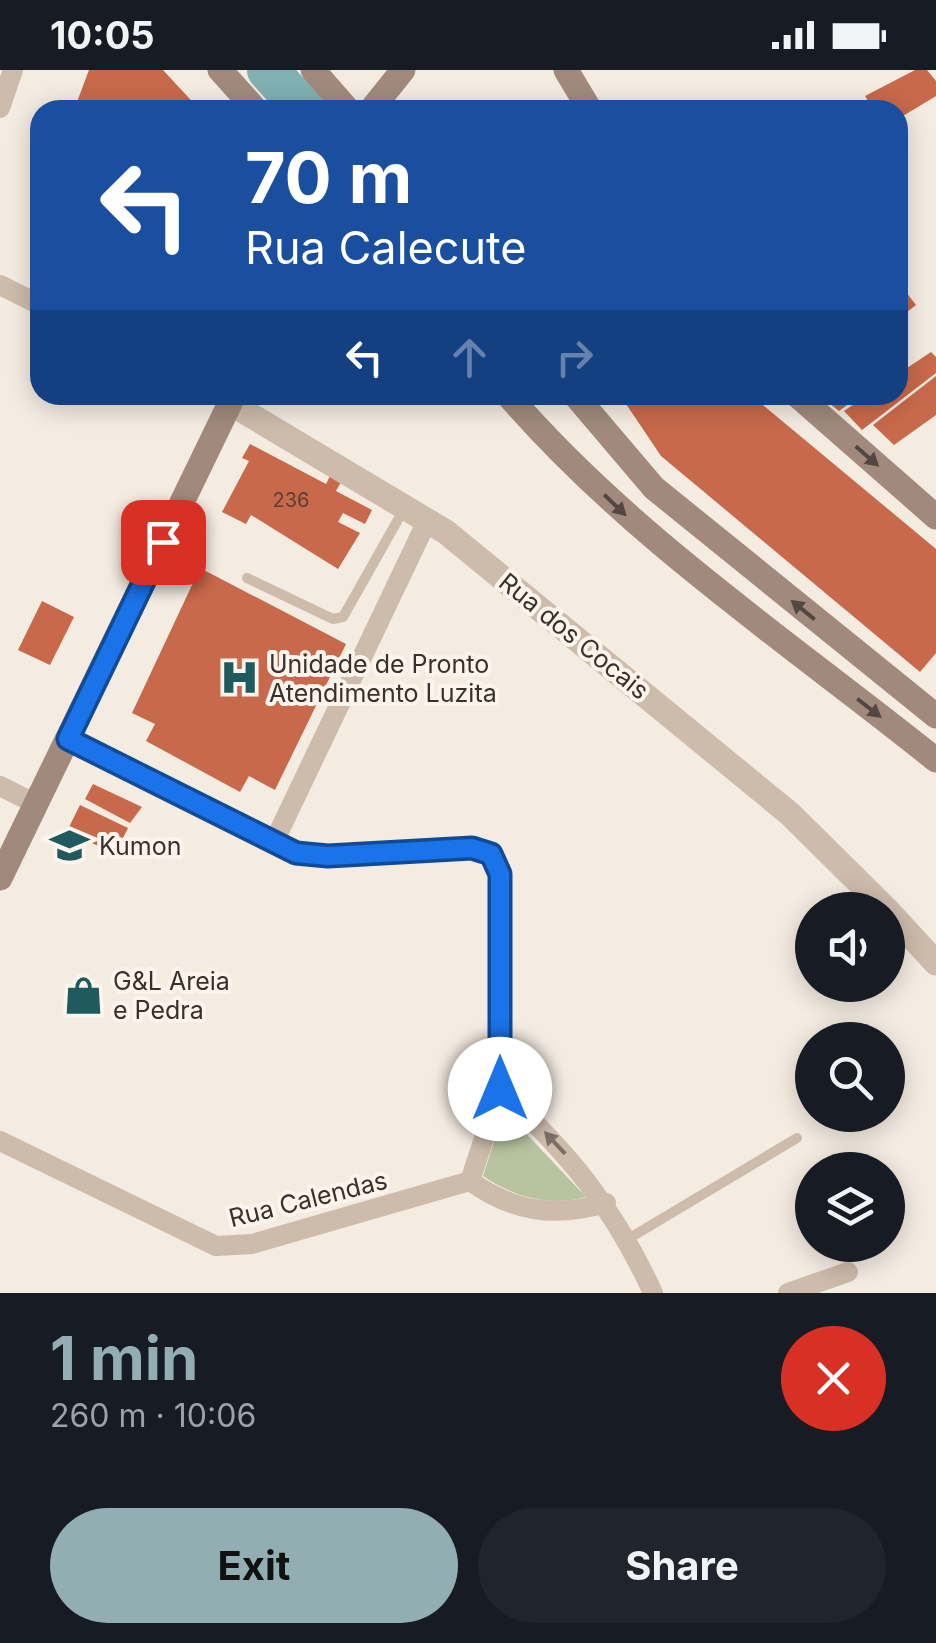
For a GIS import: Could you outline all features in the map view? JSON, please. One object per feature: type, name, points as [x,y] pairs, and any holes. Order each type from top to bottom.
[{"type":"main road","points":[[220,70],[247,100]]},
{"type":"main road","points":[[313,70],[339,100]]},
{"type":"main road","points":[[379,100],[403,70]]},
{"type":"main road","points":[[566,70],[584,100]]},
{"type":"main road","points":[[0,878],[224,405]]},
{"type":"main road","points":[[518,405],[545,437],[657,544],[930,755]]},
{"type":"main road","points":[[582,405],[626,460],[664,498],[935,713]]},
{"type":"main road","points":[[809,405],[936,517]]},
{"type":"street","points":[[0,108],[13,70]]},
{"type":"street","points":[[0,285],[30,300]]},
{"type":"street","name":"Rua dos Cocais","points":[[238,405],[416,514],[521,592],[790,814],[869,892]]},
{"type":"street","points":[[274,842],[416,514]]},
{"type":"street","points":[[68,739],[307,856],[472,848],[491,854],[500,874],[500,1089],[484,1125],[470,1182],[521,1209],[564,1212],[606,1203]]},
{"type":"street","points":[[0,786],[36,804]]},
{"type":"street","name":"Rua dos Cocais","points":[[905,930],[936,964]]},
{"type":"street","points":[[500,1089],[563,1151],[606,1203],[653,1293]]},
{"type":"street","name":"Rua Calendas","points":[[0,1141],[216,1246],[252,1244],[470,1182]]},
{"type":"street","points":[[788,1293],[848,1272]]},
{"type":"lane","points":[[248,578],[338,619],[416,514]]},
{"type":"lane","points":[[930,755],[935,713]]},
{"type":"lane","points":[[628,1239],[797,1138]]},
{"type":"green space","points":[[504,1110],[586,1197],[559,1201],[532,1198],[483,1176]]},
{"type":"building","points":[[89,70],[163,70],[191,100],[78,100]]},
{"type":"building","points":[[915,70],[927,70],[936,81],[936,96],[908,113],[908,100],[867,100],[865,96]]},
{"type":"building","points":[[908,295],[916,305],[908,311]]},
{"type":"building","points":[[931,352],[936,357],[936,373],[908,395],[908,367]]},
{"type":"building","points":[[936,376],[936,415],[894,445],[873,425],[899,405],[908,405],[908,398]]},
{"type":"building","points":[[627,405],[763,405],[936,549],[936,653],[920,672],[661,456]]},
{"type":"building","points":[[853,405],[894,405],[862,430],[844,411]]},
{"type":"building","points":[[250,444],[326,484],[330,476],[341,482],[336,491],[372,510],[365,524],[343,513],[338,522],[360,533],[338,569],[251,515],[246,524],[222,512],[249,461],[242,458]]},
{"type":"building","name":"Unidade de Pronto Atendimento Luzita","points":[[200,568],[346,644],[275,790],[249,776],[240,792],[146,741],[155,724],[132,713]]},
{"type":"building","points":[[42,601],[74,617],[50,665],[18,650]]},
{"type":"building","points":[[93,784],[142,807],[130,823],[85,799]]},
{"type":"building","points":[[80,805],[128,828],[115,854],[67,831]]},
{"type":"waterway","points":[[268,70],[295,100]]},
{"type":"place","name":"Unidade de Pronto Atendimento Luzita","points":[[239,678]]},
{"type":"place","name":"Kumon","points":[[69,846]]},
{"type":"place","name":"G&L Areia e Pedra","points":[[83,995]]},
{"type":"route","points":[[163,542],[68,739],[307,856],[472,848],[482,848],[491,854],[500,874],[500,1089]]}]
